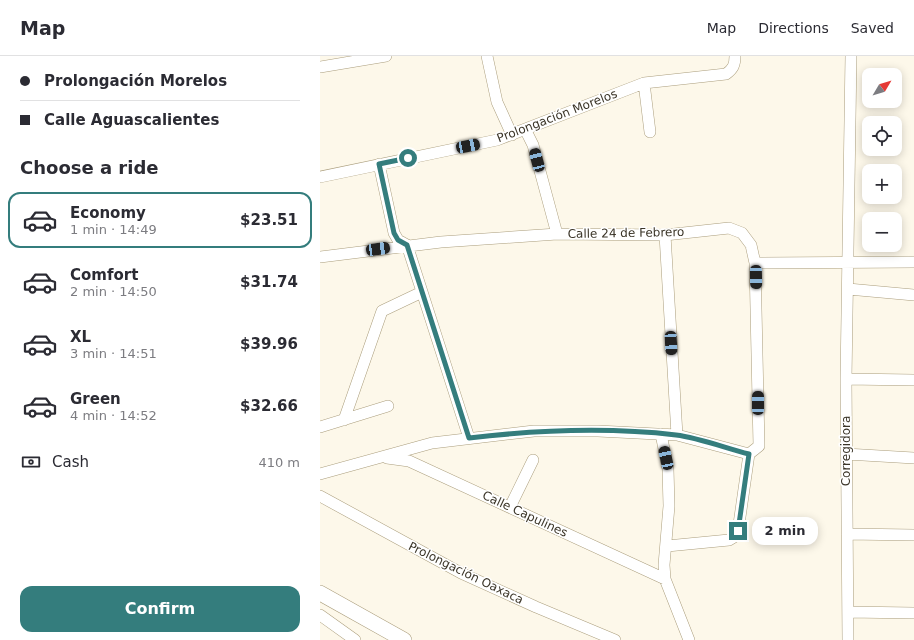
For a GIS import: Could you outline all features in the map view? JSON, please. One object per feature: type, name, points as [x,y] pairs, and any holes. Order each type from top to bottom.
[{"type":"street","points":[[320,67],[383,56]]},
{"type":"street","points":[[487,56],[497,102],[512,135]]},
{"type":"street","name":"Prolongación Morelos","points":[[320,178],[379,164],[497,140],[644,83],[726,74],[732,70],[735,63],[735,56]]},
{"type":"street","name":"Corregidora","points":[[848,640],[846,379],[851,56]]},
{"type":"street","points":[[644,83],[650,132]]},
{"type":"street","points":[[525,130],[533,146],[557,234]]},
{"type":"street","points":[[379,164],[394,233],[398,240],[407,245],[469,438]]},
{"type":"street","name":"Calle 24 de Febrero","points":[[320,257],[407,245],[557,234],[665,235],[729,228],[742,233],[752,245],[755,263],[759,446],[749,454]]},
{"type":"street","points":[[665,235],[677,435]]},
{"type":"street","points":[[755,263],[914,262]]},
{"type":"street","points":[[848,288],[914,295]]},
{"type":"street","points":[[344,420],[382,311],[422,292]]},
{"type":"street","points":[[846,379],[914,380]]},
{"type":"street","points":[[320,428],[388,406]]},
{"type":"street","points":[[320,474],[432,443],[534,431],[598,431],[677,435],[749,454],[738,531],[734,537],[729,540],[667,546]]},
{"type":"street","points":[[661,434],[668,469],[670,506],[664,565],[665,578],[689,640]]},
{"type":"street","points":[[846,454],[914,458]]},
{"type":"street","name":"Calle Capulines","points":[[383,457],[409,461],[665,578]]},
{"type":"street","points":[[510,507],[533,460]]},
{"type":"street","name":"Prolongación Oaxaca","points":[[320,496],[461,573],[536,607],[616,640]]},
{"type":"street","points":[[847,534],[914,536]]},
{"type":"street","points":[[355,640],[320,613],[324,595],[404,640]]},
{"type":"street","points":[[848,612],[914,613]]},
{"type":"route","points":[[408,158],[379,164],[394,233],[398,240],[407,245],[469,438],[534,431],[598,431],[677,435],[749,454],[738,531]]}]
